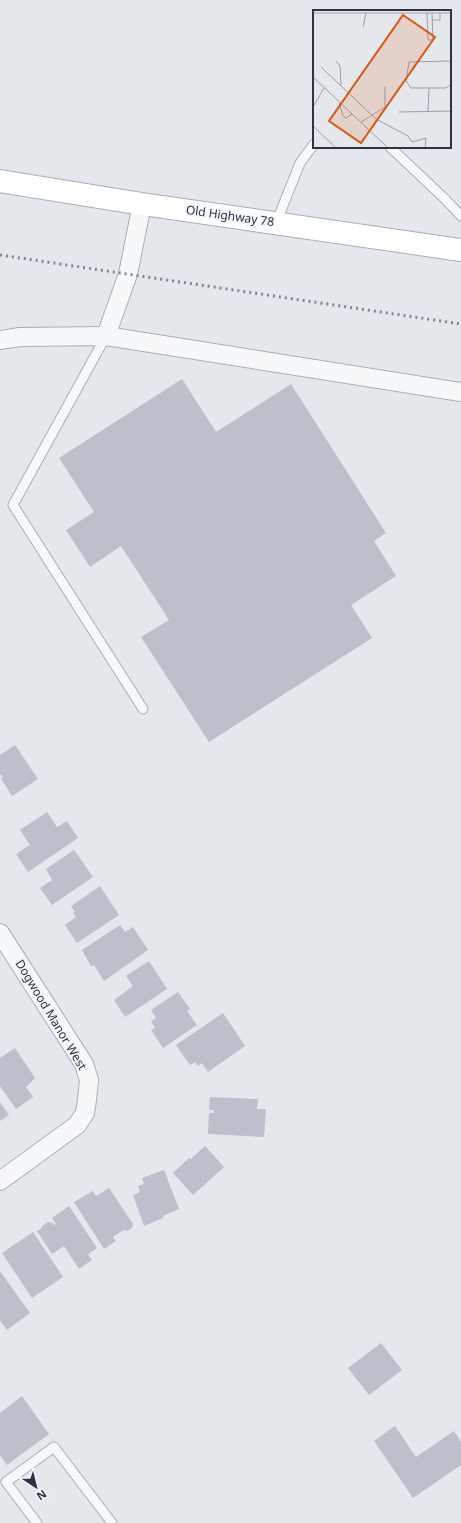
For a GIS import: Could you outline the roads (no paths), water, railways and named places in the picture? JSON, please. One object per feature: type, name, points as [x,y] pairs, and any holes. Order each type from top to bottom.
[{"type":"main road","name":"Old Highway 78","points":[[0,181],[142,204],[461,250]]},
{"type":"street","points":[[106,336],[128,274],[142,204]]},
{"type":"street","points":[[0,340],[20,337],[106,336],[461,392]]},
{"type":"street","name":"Dogwood Manor West","points":[[0,933],[84,1064],[89,1080],[85,1113],[77,1125],[0,1181]]},
{"type":"lane","points":[[276,223],[300,163],[313,145]]},
{"type":"lane","points":[[391,148],[461,216]]},
{"type":"lane","points":[[106,336],[13,505],[143,709]]},
{"type":"lane","points":[[37,1523],[6,1482],[54,1447],[112,1523]]},
{"type":"railway","points":[[0,255],[461,324]]}]
